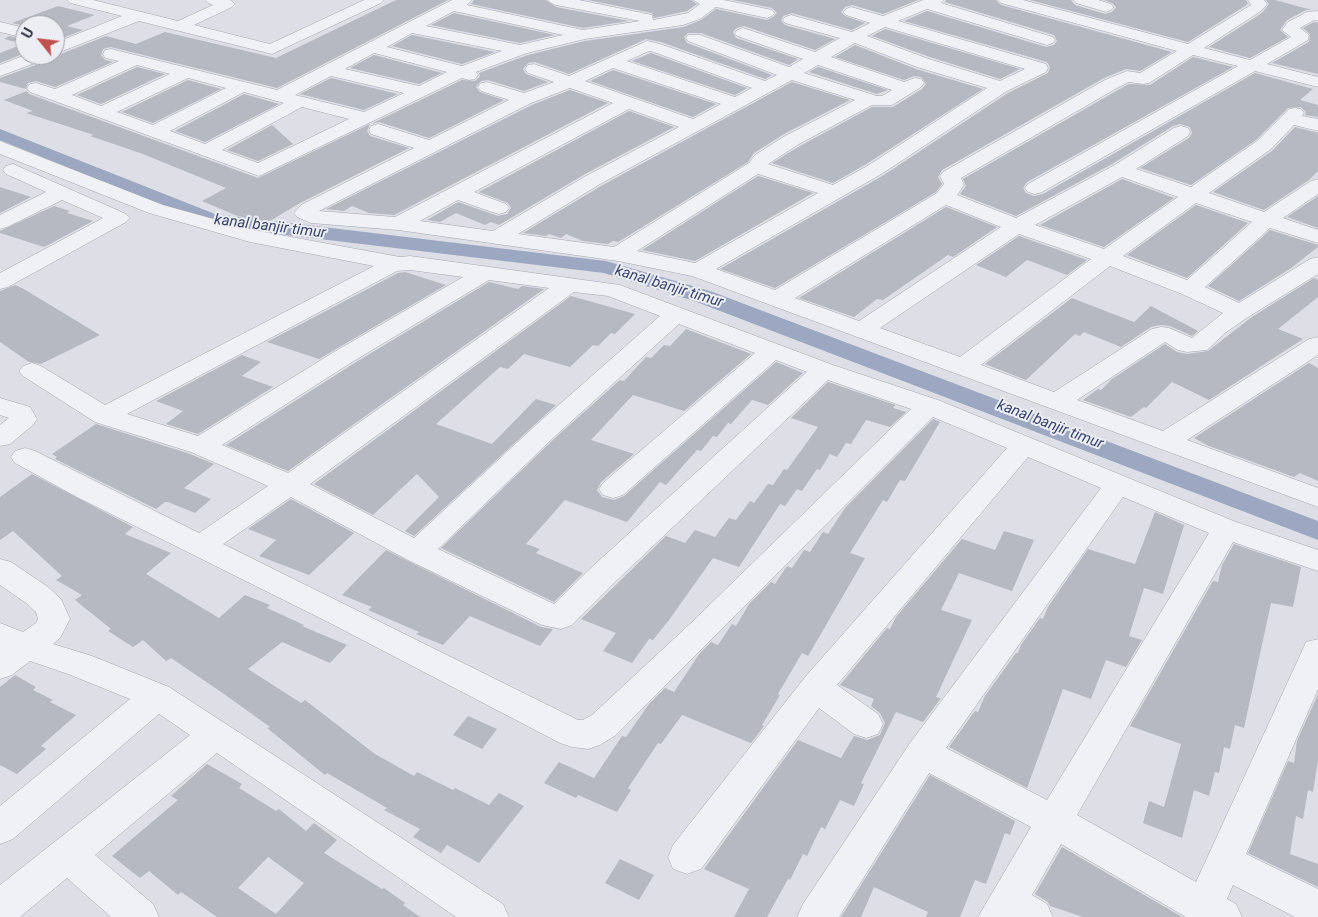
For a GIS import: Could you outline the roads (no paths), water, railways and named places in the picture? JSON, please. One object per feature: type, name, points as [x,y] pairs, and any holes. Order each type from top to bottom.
[{"type":"street","points":[[75,0],[99,2],[137,16],[272,49],[289,55]]},
{"type":"street","points":[[131,0],[201,16]]},
{"type":"street","points":[[179,26],[227,4],[213,0]]},
{"type":"street","points":[[272,49],[376,0]]},
{"type":"street","points":[[556,0],[665,21]]},
{"type":"street","points":[[1006,0],[1190,50],[1318,82]]},
{"type":"street","points":[[1081,0],[1106,7]]},
{"type":"street","points":[[777,299],[944,197],[954,185],[950,176],[1127,76],[1143,80],[1256,8],[1259,4],[1256,0]]},
{"type":"street","points":[[36,88],[259,170],[419,91],[463,71],[521,50],[585,34],[689,18],[710,1],[767,14]]},
{"type":"street","points":[[496,238],[593,180],[692,125],[791,74],[854,37],[885,21],[931,2],[1047,40]]},
{"type":"street","points":[[279,96],[458,3],[505,18],[585,34]]},
{"type":"street","points":[[505,18],[530,4]]},
{"type":"street","points":[[698,270],[876,169],[1001,87],[1040,68],[851,12]]},
{"type":"street","points":[[1035,188],[1302,37],[1290,30],[1312,15],[1318,16]]},
{"type":"street","points":[[65,45],[137,16]]},
{"type":"street","points":[[791,20],[854,37],[924,63],[1001,87]]},
{"type":"street","points":[[411,28],[521,50]]},
{"type":"street","points":[[1101,43],[1122,32]]},
{"type":"street","points":[[694,38],[791,74],[883,102],[910,86],[743,33]]},
{"type":"street","points":[[765,87],[647,46],[569,82],[525,99],[308,209],[304,213],[311,216],[398,224],[618,254],[698,270],[1318,498]]},
{"type":"street","points":[[373,48],[463,71],[525,99]]},
{"type":"street","points":[[111,54],[364,117]]},
{"type":"street","points":[[56,95],[135,60]]},
{"type":"street","points":[[612,62],[734,103]]},
{"type":"street","points":[[0,71],[15,65]]},
{"type":"street","points":[[534,69],[692,125]]},
{"type":"street","points":[[329,70],[419,91]]},
{"type":"street","points":[[102,112],[186,73]]},
{"type":"street","points":[[155,131],[241,87]]},
{"type":"street","points":[[618,254],[756,168],[762,160],[792,140],[870,99]]},
{"type":"street","points":[[208,150],[300,102]]},
{"type":"street","points":[[398,224],[627,103]]},
{"type":"street","points":[[963,367],[1107,257],[1264,145],[1293,115],[1318,125]]},
{"type":"street","points":[[378,130],[431,147]]},
{"type":"street","points":[[860,331],[1017,226],[1120,170],[1181,132]]},
{"type":"street","points":[[0,148],[156,209],[250,236],[400,264]]},
{"type":"street","points":[[0,282],[119,218],[2,168]]},
{"type":"street","points":[[756,168],[834,192]]},
{"type":"street","points":[[1120,170],[1318,237]]},
{"type":"street","points":[[1190,289],[1268,220],[1318,185]]},
{"type":"street","points":[[0,223],[60,193]]},
{"type":"street","points":[[456,193],[499,208]]},
{"type":"street","points":[[944,197],[1017,226],[1107,257],[1190,289],[1240,312]]},
{"type":"street","points":[[104,416],[390,266],[410,263],[612,290],[772,351],[929,406],[1226,529],[1318,561]]},
{"type":"street","points":[[1058,401],[1161,334],[1169,335],[1187,345],[1198,345],[1217,328],[1240,312],[1318,264]]},
{"type":"street","points":[[201,446],[484,274]]},
{"type":"street","points":[[200,546],[290,485],[570,284]]},
{"type":"street","points":[[417,552],[545,431],[676,314]]},
{"type":"street","points":[[1165,442],[1318,344]]},
{"type":"street","points":[[613,489],[772,351]]},
{"type":"street","points":[[32,371],[104,416],[201,446],[290,485],[417,552],[553,616],[561,617],[824,370]]},
{"type":"street","points":[[0,406],[21,413],[24,419],[0,438]]},
{"type":"street","points":[[25,457],[87,490],[339,614],[572,734],[588,735],[604,725],[702,631],[929,406]]},
{"type":"street","points":[[687,857],[818,685],[1024,445]]},
{"type":"street","points":[[817,917],[923,752],[1118,484]]},
{"type":"street","points":[[1013,912],[1054,821],[1226,529]]},
{"type":"street","points":[[0,570],[38,595],[50,607],[54,619],[48,630],[8,650]]},
{"type":"street","points":[[8,650],[80,665],[157,696],[489,917]]},
{"type":"street","points":[[923,752],[1054,821],[1213,912],[1224,862],[1318,651]]},
{"type":"street","points":[[818,685],[818,689],[866,724]]},
{"type":"street","points":[[0,828],[157,696]]},
{"type":"street","points":[[0,909],[216,734]]},
{"type":"street","points":[[68,855],[139,917]]},
{"type":"street","points":[[1224,862],[1318,909]]},
{"type":"waterway","name":"kanal banjir timur","points":[[0,134],[211,220],[606,267],[702,296],[1318,531]]}]
